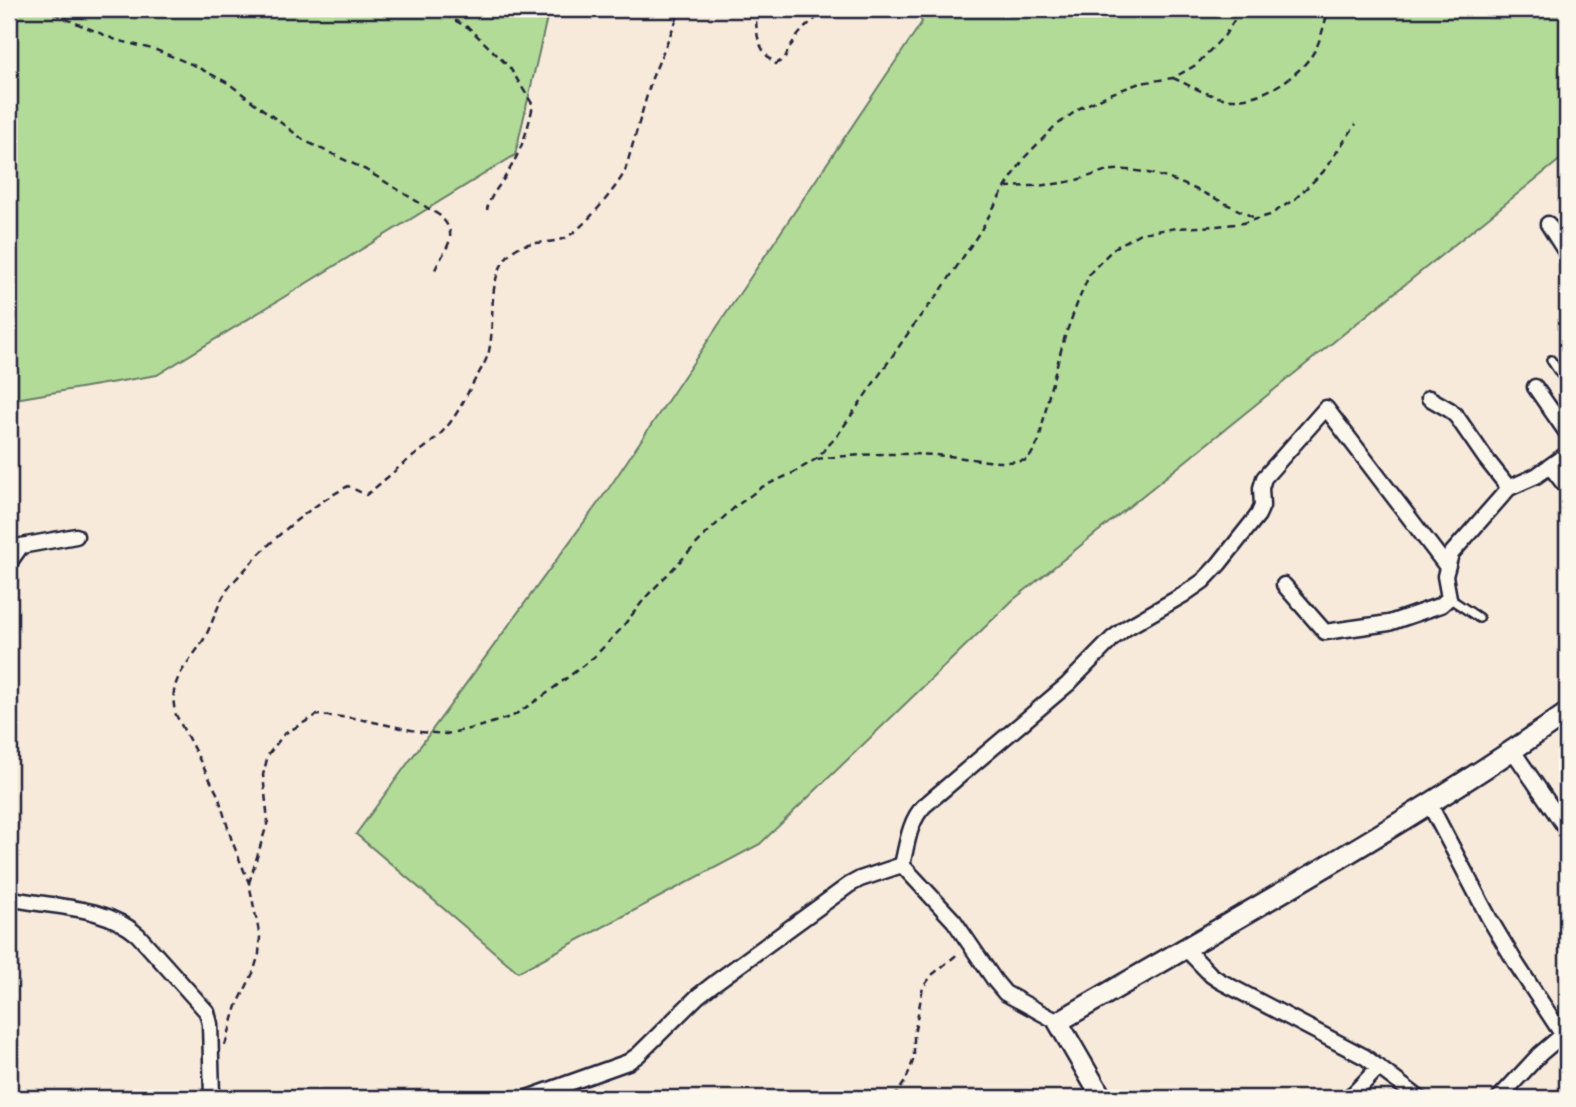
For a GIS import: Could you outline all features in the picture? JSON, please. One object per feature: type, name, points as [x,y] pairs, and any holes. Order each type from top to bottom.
[{"type":"street","points":[[1548,224],[1567,254]]},
{"type":"street","points":[[1535,387],[1567,433]]},
{"type":"street","points":[[1429,398],[1457,417],[1509,488]]},
{"type":"street","points":[[902,865],[912,824],[924,806],[1068,684],[1113,638],[1193,588],[1219,564],[1258,516],[1262,506],[1261,488],[1264,478],[1326,408],[1447,567]]},
{"type":"street","points":[[1284,585],[1325,632],[1389,623],[1441,605],[1449,598],[1445,576],[1451,554],[1509,488],[1536,475],[1567,454]]},
{"type":"street","points":[[1550,466],[1567,488]]},
{"type":"street","points":[[9,563],[21,546],[76,536]]},
{"type":"street","points":[[1058,1022],[1430,804],[1567,713]]},
{"type":"street","points":[[1513,751],[1567,830]]},
{"type":"street","points":[[1430,804],[1489,918],[1517,965],[1565,1033],[1540,1054],[1499,1098]]},
{"type":"street","points":[[902,865],[954,921],[1005,993],[1058,1022],[1102,1098]]},
{"type":"street","points":[[527,1098],[628,1062],[698,996],[827,901],[860,879],[902,865]]},
{"type":"street","points":[[9,898],[91,912],[105,916],[133,931],[207,1013],[210,1024],[212,1096]]},
{"type":"street","points":[[1185,948],[1220,981],[1365,1058],[1419,1098]]},
{"type":"street","points":[[1347,1098],[1379,1067]]},
{"type":"lane","points":[[1551,360],[1567,384]]},
{"type":"lane","points":[[1449,598],[1479,618]]},
{"type":"path","points":[[43,9],[116,40],[156,50],[216,76],[304,141],[366,170],[439,215],[449,225],[451,235],[434,272]]},
{"type":"path","points":[[434,9],[469,28],[493,51],[510,68],[533,105],[521,149],[489,200],[487,210]]},
{"type":"path","points":[[224,1047],[231,1023],[253,973],[260,937],[249,883],[218,795],[176,715],[172,703],[174,688],[183,668],[206,636],[230,586],[270,542],[296,519],[348,486],[366,495],[418,455],[454,418],[489,350],[496,277],[516,248],[530,243],[564,239],[574,233],[619,183],[657,63],[681,9]]},
{"type":"path","points":[[756,9],[758,43],[767,57],[776,64],[785,58],[790,44],[809,23],[831,9]]},
{"type":"path","points":[[249,883],[268,821],[263,775],[268,755],[284,734],[317,715],[354,718],[421,732],[446,734],[513,716],[546,694],[594,657],[646,597],[735,507],[762,487],[816,459],[837,436],[918,318],[940,292],[1025,157],[1053,128],[1080,108],[1110,94],[1140,83],[1173,78],[1196,65],[1225,35],[1241,9]]},
{"type":"path","points":[[1173,78],[1225,99],[1254,97],[1278,86],[1299,70],[1314,53],[1329,9]]},
{"type":"path","points":[[816,459],[886,453],[948,456],[985,462],[1009,463],[1028,460],[1039,441],[1050,390],[1077,304],[1090,273],[1114,248],[1140,233],[1216,226],[1270,215],[1295,199],[1323,172],[1356,124]]},
{"type":"path","points":[[1006,187],[1035,186],[1079,180],[1105,171],[1132,170],[1156,174],[1257,219]]},
{"type":"path","points":[[894,1098],[906,1080],[914,1058],[914,1035],[923,986],[933,974],[970,944]]},
{"type":"green space","points":[[9,9],[549,9],[515,155],[157,375],[9,400]]},
{"type":"green space","points":[[914,9],[1567,9],[1567,154],[1013,600],[760,844],[518,972],[356,834],[609,488],[922,22]]}]
